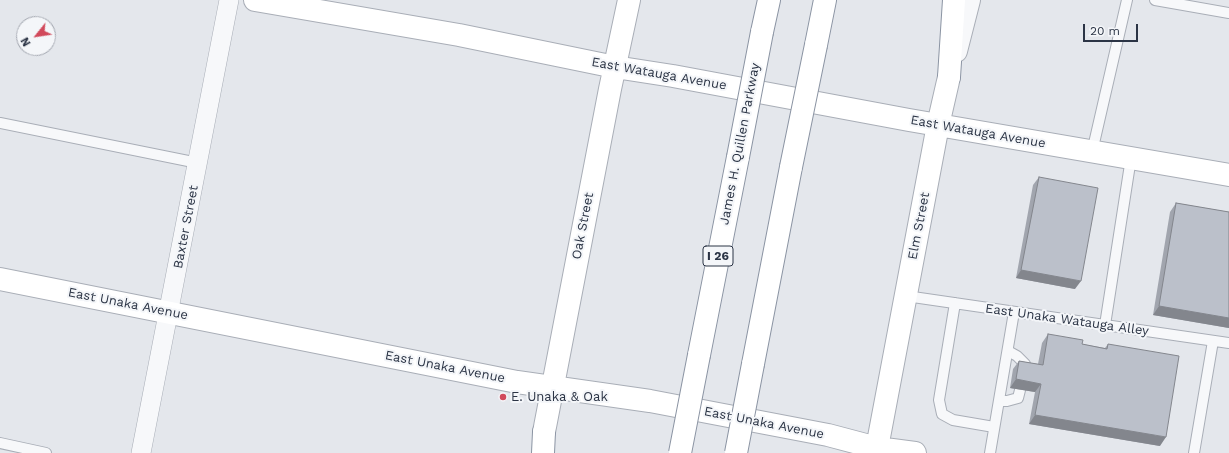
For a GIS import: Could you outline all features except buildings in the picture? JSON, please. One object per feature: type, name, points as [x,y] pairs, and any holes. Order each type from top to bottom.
[{"type":"main road","name":"East Watauga Avenue","points":[[255,0],[459,35],[615,67],[1229,175]]},
{"type":"main road","name":"Oak Street","points":[[544,442],[552,387],[629,0]]},
{"type":"main road","name":"James H. Quillen Parkway","points":[[680,453],[769,0]]},
{"type":"main road","points":[[736,453],[825,0]]},
{"type":"main road","points":[[949,77],[954,0]]},
{"type":"main road","name":"Elm Street","points":[[876,450],[938,125],[949,77]]},
{"type":"main road","name":"East Unaka Avenue","points":[[0,279],[517,382],[658,402],[828,435],[876,450],[915,453]]},
{"type":"street","name":"Baxter Street","points":[[141,453],[170,312],[229,0]]},
{"type":"street","name":"Elm Street","points":[[949,77],[969,0]]},
{"type":"street","name":"Oak Street","points":[[538,453],[544,442]]},
{"type":"lane","points":[[1092,152],[1127,0]]},
{"type":"lane","points":[[1156,0],[1229,13]]},
{"type":"lane","points":[[0,123],[198,163]]},
{"type":"lane","points":[[1105,325],[1131,158]]},
{"type":"lane","name":"East Unaka Watauga Alley","points":[[906,296],[1229,343]]},
{"type":"lane","points":[[956,303],[939,400],[942,414],[953,420],[994,427]]},
{"type":"lane","points":[[990,453],[1014,312]]},
{"type":"lane","points":[[1194,453],[1213,341]]},
{"type":"lane","points":[[1008,351],[1017,356],[1025,364],[1023,371]]},
{"type":"lane","points":[[999,401],[1007,401],[1018,398],[1020,390]]},
{"type":"lane","points":[[0,443],[46,453]]},
{"type":"place","name":"E. Unaka & Oak","points":[[503,397]]}]
